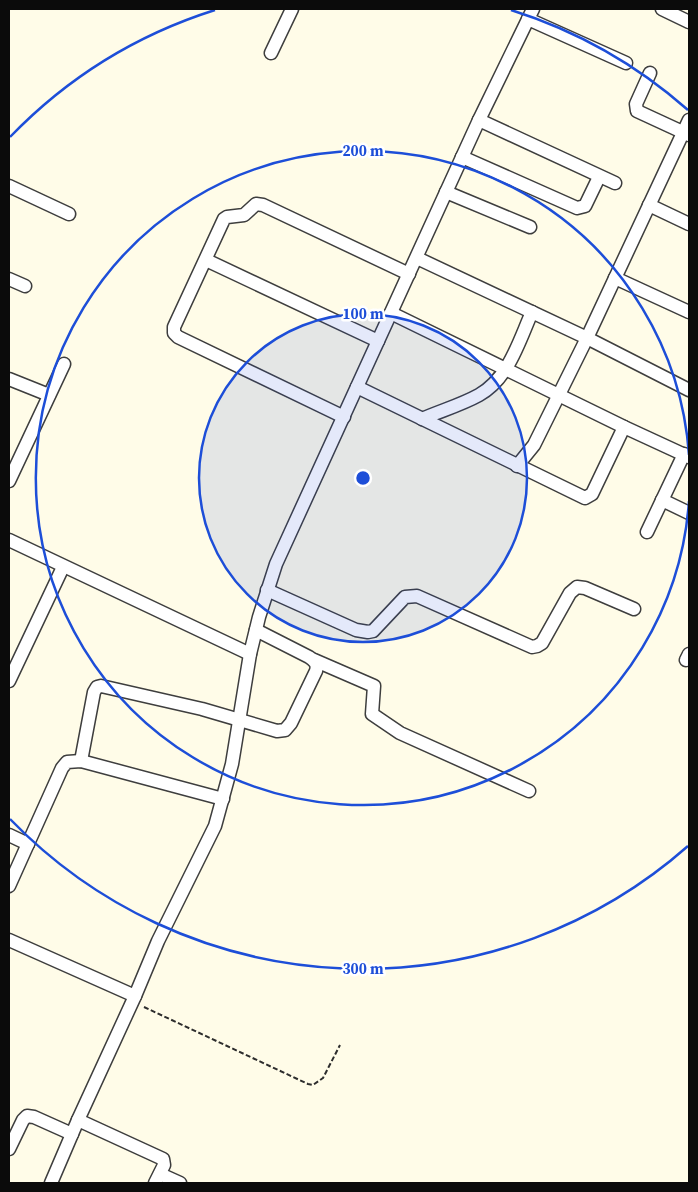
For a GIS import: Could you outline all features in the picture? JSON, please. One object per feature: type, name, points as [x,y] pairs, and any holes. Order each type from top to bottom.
[{"type":"street","points":[[271,53],[292,9]]},
{"type":"street","points":[[662,9],[689,22]]},
{"type":"street","points":[[53,1183],[78,1120],[134,999],[158,941],[215,826],[232,764],[250,654],[276,564],[479,120],[531,14],[626,63]]},
{"type":"street","points":[[517,466],[534,446],[687,129],[642,114],[636,107],[650,73]]},
{"type":"street","points":[[479,120],[615,183]]},
{"type":"street","points":[[462,157],[577,208],[585,206],[599,177]]},
{"type":"street","points":[[9,186],[69,214]]},
{"type":"street","points":[[446,192],[530,227]]},
{"type":"street","points":[[344,417],[175,335],[174,327],[224,219],[244,214],[252,206],[259,204],[409,274]]},
{"type":"street","points":[[649,205],[689,224]]},
{"type":"street","points":[[417,258],[587,338],[689,390]]},
{"type":"street","points":[[206,260],[378,341]]},
{"type":"street","points":[[615,278],[689,312]]},
{"type":"street","points":[[9,279],[25,286]]},
{"type":"street","points":[[422,420],[481,394],[506,369],[532,312]]},
{"type":"street","points":[[391,314],[686,456],[662,500],[648,532]]},
{"type":"street","points":[[9,481],[64,364]]},
{"type":"street","points":[[9,379],[49,395]]},
{"type":"street","points":[[357,387],[580,496],[588,497],[592,494],[624,427]]},
{"type":"street","points":[[662,500],[689,513]]},
{"type":"street","points":[[9,540],[250,654]]},
{"type":"street","points":[[9,681],[63,567]]},
{"type":"street","points":[[267,590],[356,630],[368,632],[377,628],[405,597],[416,596],[532,647],[542,643],[570,593],[577,587],[585,588],[634,609]]},
{"type":"street","points":[[256,630],[314,660],[374,686],[372,714],[400,733],[529,791]]},
{"type":"street","points":[[81,761],[94,692],[97,687],[101,686],[202,709],[277,731],[285,730],[291,723],[316,671],[314,660]]},
{"type":"street","points":[[9,886],[65,764],[72,761],[81,761],[223,799]]},
{"type":"street","points":[[9,835],[28,844]]},
{"type":"street","points":[[9,940],[134,999]]},
{"type":"street","points":[[9,1149],[22,1120],[27,1116],[34,1117],[72,1134]]},
{"type":"street","points":[[78,1120],[161,1158],[165,1163],[158,1179],[180,1183]]},
{"type":"path","points":[[134,999],[258,1062],[308,1084],[313,1085],[323,1078],[340,1045]]}]
